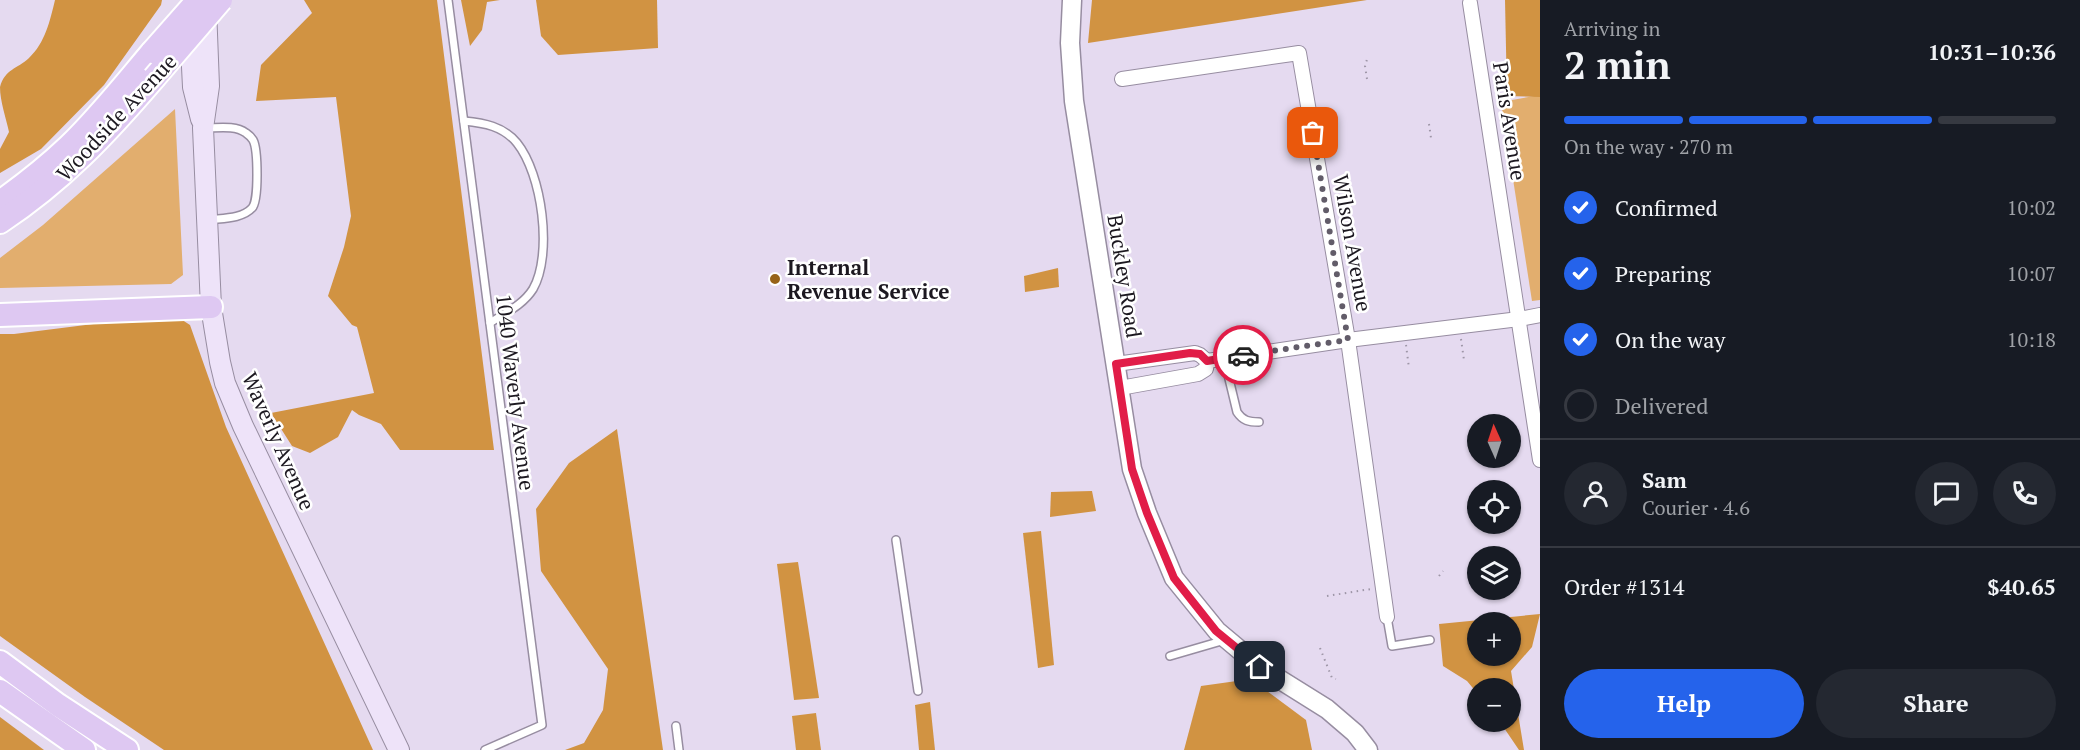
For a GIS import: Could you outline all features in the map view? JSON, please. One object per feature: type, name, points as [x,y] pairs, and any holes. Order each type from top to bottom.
[{"type":"main road","name":"Waverly Avenue","points":[[189,0],[193,87],[203,128]]},
{"type":"main road","name":"Woodside Avenue","points":[[0,202],[68,147],[99,115],[198,0]]},
{"type":"main road","name":"Waverly Avenue","points":[[206,0],[209,86],[203,128],[206,220],[211,307],[220,362],[233,402],[399,750]]},
{"type":"main road","name":"Woodside Avenue","points":[[0,222],[52,184],[86,154],[221,0]]},
{"type":"main road","points":[[0,315],[211,307]]},
{"type":"main road","points":[[0,662],[58,705],[127,750]]},
{"type":"main road","points":[[0,691],[84,750]]},
{"type":"street","name":"Buckley Road","points":[[1072,0],[1070,43],[1074,101],[1132,469],[1147,513],[1174,578],[1216,631],[1260,667],[1327,709],[1355,733],[1368,750]]},
{"type":"street","name":"Paris Avenue","points":[[1470,3],[1540,460]]},
{"type":"street","name":"Wilson Avenue","points":[[1122,79],[1299,53],[1348,340],[1387,617]]},
{"type":"street","points":[[1207,361],[1540,315]]},
{"type":"street","points":[[1116,364],[1195,353],[1200,354],[1207,361]]},
{"type":"street","points":[[1120,388],[1198,374],[1206,369],[1207,361]]},
{"type":"lane","name":"1040 Waverly Avenue","points":[[448,0],[542,725],[485,750]]},
{"type":"lane","points":[[464,121],[489,124],[517,142],[536,181],[543,238],[537,281],[523,301],[490,323]]},
{"type":"lane","points":[[203,128],[236,128],[247,133],[253,140],[256,151],[257,198],[254,207],[244,214],[206,220]]},
{"type":"lane","points":[[1224,358],[1237,412],[1241,419],[1259,422]]},
{"type":"lane","points":[[896,540],[918,691]]},
{"type":"lane","points":[[1387,617],[1392,646],[1430,640]]},
{"type":"lane","points":[[1170,656],[1227,639]]},
{"type":"lane","points":[[676,726],[679,750]]},
{"type":"path","points":[[1367,79],[1365,66],[1368,56]]},
{"type":"path","points":[[1429,124],[1431,138]]},
{"type":"path","points":[[1461,337],[1464,360]]},
{"type":"path","points":[[1406,345],[1409,368]]},
{"type":"path","points":[[1439,576],[1443,571]]},
{"type":"path","points":[[1327,596],[1383,588]]},
{"type":"path","points":[[1320,648],[1332,678],[1336,679]]},
{"type":"shaded area","points":[[55,0],[162,0],[161,5],[104,85],[41,149],[0,173],[0,149],[9,132],[0,87],[5,76],[29,58],[39,46],[49,24]]},
{"type":"shaded area","points":[[304,0],[437,0],[494,450],[400,450],[381,424],[352,410],[338,437],[310,453],[292,446],[271,413],[374,393],[357,327],[352,325],[328,296],[344,247],[351,216],[336,97],[256,101],[261,65],[312,13]]},
{"type":"shaded area","points":[[461,0],[500,0],[487,2],[482,30],[470,46]]},
{"type":"shaded area","points":[[536,0],[657,0],[658,48],[558,55],[541,36]]},
{"type":"shaded area","points":[[1092,0],[1367,0],[1088,43]]},
{"type":"shaded area","points":[[1505,0],[1540,0],[1540,97],[1507,96]]},
{"type":"shaded area","points":[[1540,95],[1540,300],[1532,301],[1501,102]]},
{"type":"shaded area","points":[[175,109],[183,275],[171,284],[0,288],[0,258],[43,225]]},
{"type":"shaded area","points":[[1058,268],[1059,287],[1025,292],[1024,276]]},
{"type":"shaded area","points":[[173,314],[190,325],[226,427],[373,750],[164,750],[0,636],[0,334]]},
{"type":"shaded area","points":[[617,429],[663,750],[565,750],[584,743],[603,710],[608,669],[541,571],[536,509],[569,463]]},
{"type":"shaded area","points":[[1092,491],[1096,511],[1050,517],[1051,492]]},
{"type":"shaded area","points":[[1041,531],[1054,665],[1038,668],[1023,533]]},
{"type":"shaded area","points":[[798,562],[819,698],[794,700],[777,564]]},
{"type":"shaded area","points":[[1540,614],[1532,647],[1521,660],[1521,616]]},
{"type":"shaded area","points":[[1467,621],[1467,666],[1515,666],[1511,671],[1512,678],[1467,678],[1467,681],[1443,666],[1439,624]]},
{"type":"shaded area","points":[[1251,679],[1306,720],[1312,750],[1184,750],[1201,686]]},
{"type":"shaded area","points":[[930,702],[935,750],[919,750],[915,705]]},
{"type":"shaded area","points":[[816,713],[821,750],[796,750],[792,716]]},
{"type":"shaded area","points":[[0,717],[44,750],[0,750]]},
{"type":"shaded area","points":[[1507,732],[1521,732],[1524,750],[1519,750]]},
{"type":"way so far","points":[[1243,355],[1348,340],[1313,133]]},
{"type":"place","name":"Internal Revenue Service","points":[[775,279]]},
{"type":"route","points":[[1243,355],[1207,361],[1200,354],[1190,353],[1116,364],[1132,469],[1147,513],[1174,578],[1216,631],[1260,667]]}]
